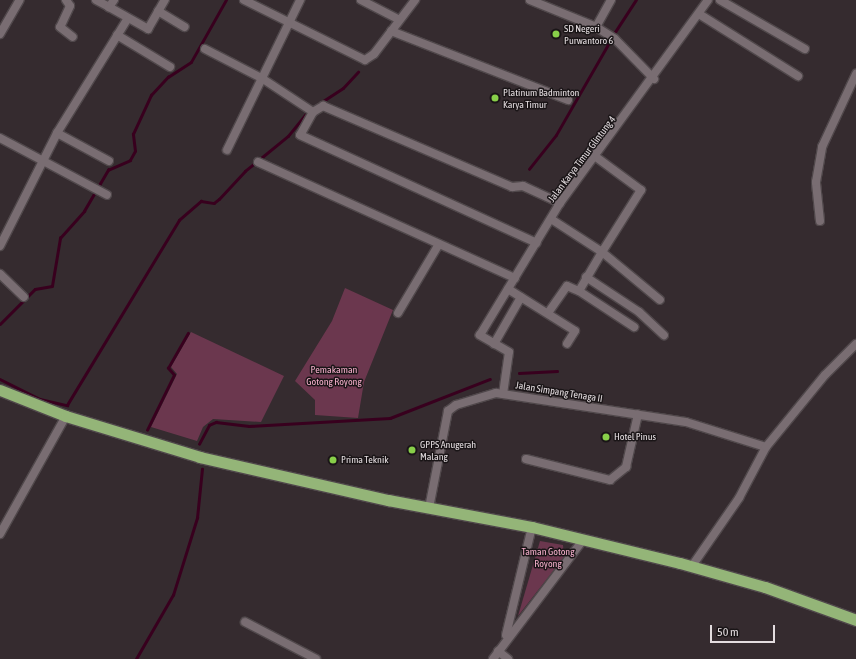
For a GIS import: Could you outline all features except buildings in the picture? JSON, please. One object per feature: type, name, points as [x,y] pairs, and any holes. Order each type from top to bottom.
[{"type":"highway","points":[[0,390],[66,416],[200,457],[429,508],[532,527],[692,566],[765,587],[856,620]]},
{"type":"street","points":[[0,34],[20,0]]},
{"type":"street","points":[[66,0],[70,6],[60,27],[73,37]]},
{"type":"street","points":[[96,0],[112,3],[128,18],[148,29],[165,0]]},
{"type":"street","points":[[244,0],[365,60],[391,31],[398,19],[415,0]]},
{"type":"street","points":[[227,150],[263,79],[300,0]]},
{"type":"street","points":[[361,0],[398,19]]},
{"type":"street","points":[[530,0],[596,27],[615,39],[654,78]]},
{"type":"street","points":[[596,27],[610,0]]},
{"type":"street","name":"Jalan Karya Timur Glintung 4","points":[[494,344],[480,335],[560,203],[654,78],[708,0]]},
{"type":"street","points":[[720,0],[805,49]]},
{"type":"street","points":[[158,10],[185,28]]},
{"type":"street","points":[[699,14],[798,76]]},
{"type":"street","points":[[0,246],[57,133],[128,18]]},
{"type":"street","points":[[391,31],[568,100]]},
{"type":"street","points":[[117,35],[170,67]]},
{"type":"street","points":[[205,49],[263,79],[313,112]]},
{"type":"street","points":[[820,221],[816,182],[822,147],[856,74]]},
{"type":"street","points":[[537,243],[300,135],[298,132],[313,112],[323,106],[512,187],[523,186],[560,203]]},
{"type":"street","points":[[57,133],[109,161]]},
{"type":"street","points":[[0,138],[100,191]]},
{"type":"street","points":[[579,291],[586,277],[641,190],[596,157]]},
{"type":"street","points":[[258,162],[515,278]]},
{"type":"street","points":[[551,219],[602,252],[660,300]]},
{"type":"street","points":[[398,313],[439,244]]},
{"type":"street","points":[[0,274],[24,297]]},
{"type":"street","points":[[586,277],[638,312],[664,336]]},
{"type":"street","points":[[548,313],[567,286],[579,291],[634,327]]},
{"type":"street","points":[[508,289],[576,331],[567,344]]},
{"type":"street","points":[[503,394],[509,352],[494,344],[521,297]]},
{"type":"street","points":[[692,566],[739,498],[766,447],[825,375],[856,344]]},
{"type":"street","name":"Jalan Simpang Tenaga II","points":[[429,508],[448,411],[456,405],[503,394],[686,422],[766,447]]},
{"type":"street","points":[[526,459],[610,480],[626,467],[638,414]]},
{"type":"street","points":[[0,534],[66,416]]},
{"type":"street","points":[[506,638],[532,527]]},
{"type":"street","points":[[493,659],[506,638],[583,540]]},
{"type":"street","points":[[245,622],[316,659]]},
{"type":"street","points":[[498,651],[508,659]]},
{"type":"green space","name":"Pemakaman Gotong Royong","points":[[345,288],[393,310],[364,382],[358,418],[315,415],[315,400],[295,381],[332,321]]},
{"type":"green space","points":[[191,332],[284,376],[261,422],[213,419],[203,427],[197,441],[151,427],[177,374],[171,367]]},
{"type":"green space","name":"Taman Gotong Royong","points":[[540,541],[563,545],[564,557],[518,616]]},
{"type":"waterway","points":[[0,324],[35,289],[52,286],[60,238],[84,211],[108,170],[130,160],[135,151],[133,134],[151,95],[168,77],[191,62],[226,0]]},
{"type":"waterway","points":[[615,32],[636,0]]},
{"type":"waterway","points":[[529,169],[556,135],[610,41]]},
{"type":"waterway","points":[[320,103],[343,88],[358,72]]},
{"type":"waterway","points":[[0,379],[40,399],[67,405],[179,220],[201,201],[214,203],[219,199],[245,171],[288,136],[308,111]]},
{"type":"waterway","points":[[147,430],[174,375],[168,368],[188,333]]},
{"type":"waterway","points":[[519,373],[557,371]]},
{"type":"waterway","points":[[199,444],[209,425],[216,422],[249,426],[390,418],[490,379]]},
{"type":"waterway","points":[[136,659],[173,595],[197,518],[202,469]]},
{"type":"place","name":"SD Negeri Purwantoro 6","points":[[556,34]]},
{"type":"place","name":"Platinum Badminton Karya Timur","points":[[495,98]]},
{"type":"place","name":"Hotel Pinus","points":[[606,437]]},
{"type":"place","name":"GPPS Anugerah Malang","points":[[412,450]]},
{"type":"place","name":"Prima Teknik","points":[[333,460]]}]
